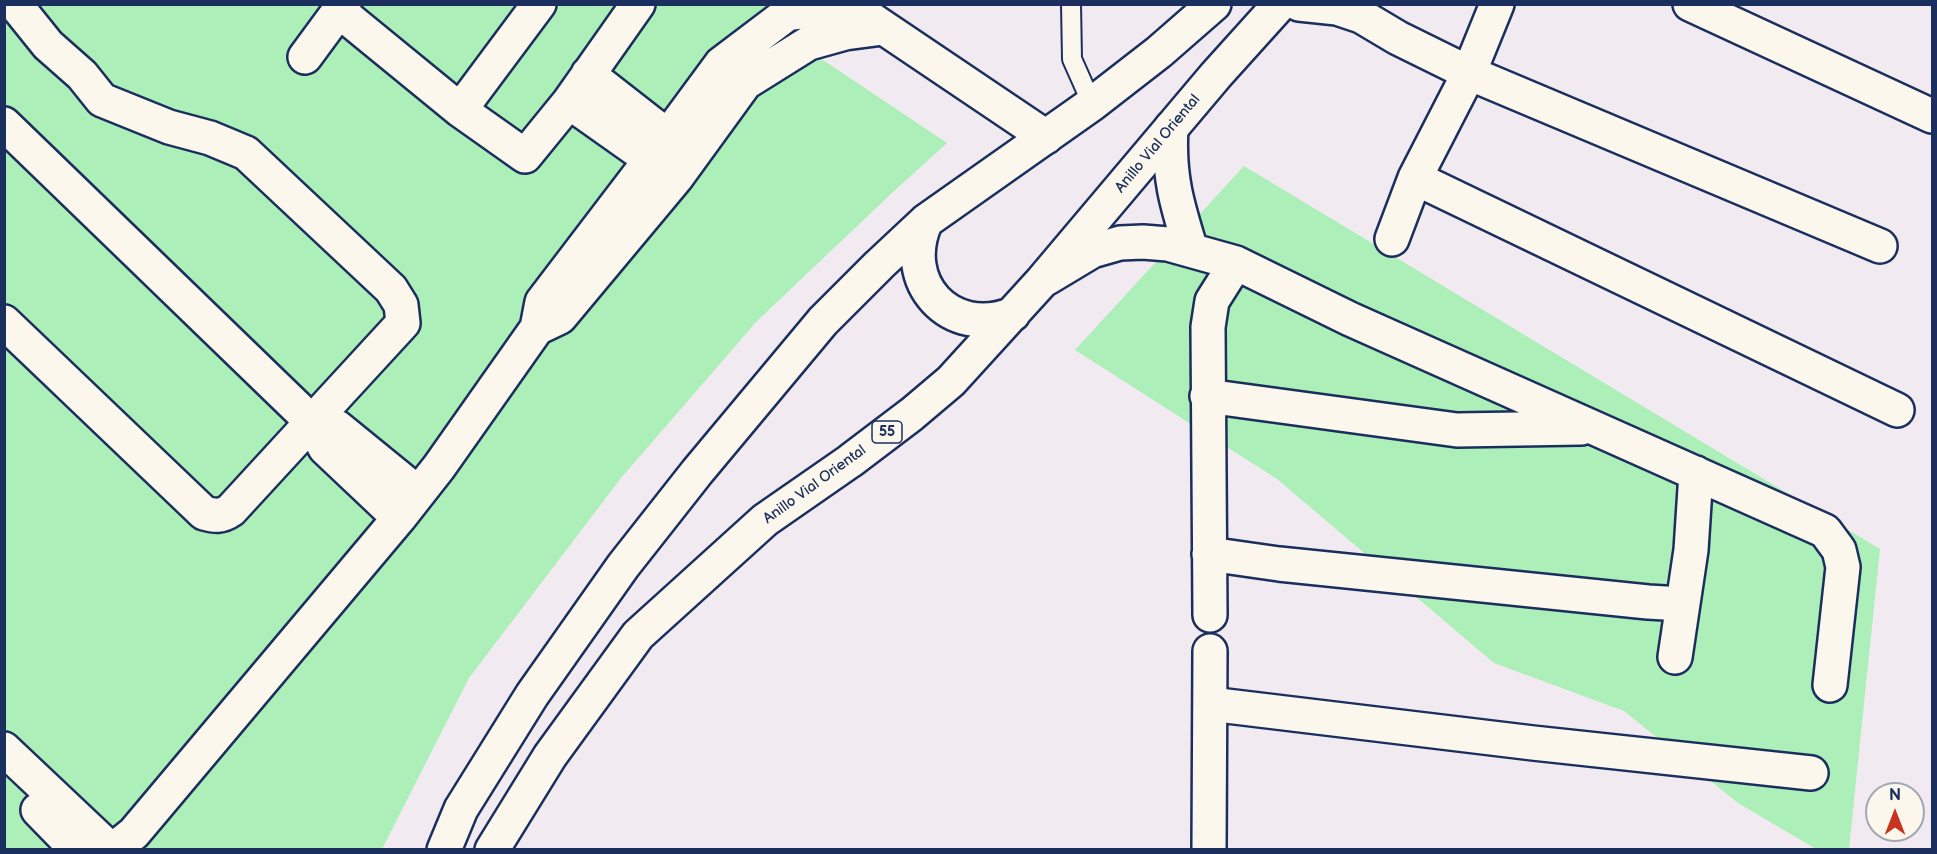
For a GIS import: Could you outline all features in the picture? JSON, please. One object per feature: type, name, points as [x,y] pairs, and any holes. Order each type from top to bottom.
[{"type":"main road","points":[[4,321],[204,513],[213,516],[224,515],[231,510],[403,323],[401,305],[391,289],[246,153],[210,138],[169,128],[102,99],[81,75],[48,45],[15,4]]},
{"type":"main road","points":[[460,110],[538,4]]},
{"type":"main road","points":[[304,57],[342,8],[460,110],[525,156],[568,102],[638,4]]},
{"type":"main road","points":[[444,849],[461,808],[526,705],[623,566],[697,472],[823,321],[926,221],[1092,104],[1159,52],[1214,4]]},
{"type":"main road","points":[[1392,239],[1415,178],[1469,73],[1497,4]]},
{"type":"main road","points":[[1690,4],[1932,116]]},
{"type":"main road","points":[[1289,5],[1337,8],[1361,16],[1378,16],[1469,73],[1880,246]]},
{"type":"main road","name":"Anillo Vial Oriental","points":[[493,848],[550,756],[638,635],[765,520],[850,461],[951,381],[1043,280],[1216,75],[1289,5]]},
{"type":"main road","points":[[4,748],[112,849],[134,833],[439,467],[537,328],[542,302],[672,157],[721,64],[787,14],[849,14],[883,28],[1047,137]]},
{"type":"main road","points":[[588,74],[672,157]]},
{"type":"main road","points":[[568,102],[672,157]]},
{"type":"main road","points":[[4,124],[311,421],[325,448],[408,506]]},
{"type":"main road","points":[[1171,129],[1173,190],[1191,250]]},
{"type":"main road","points":[[1415,178],[1898,410]]},
{"type":"main road","points":[[926,221],[918,243],[918,267],[934,299],[954,314],[977,321],[1001,319],[1012,314]]},
{"type":"main road","points":[[1043,280],[1092,252],[1120,243],[1168,244],[1236,263],[1350,319],[1826,531],[1839,550],[1843,567],[1830,685]]},
{"type":"main road","points":[[1210,615],[1208,327],[1212,301],[1236,263]]},
{"type":"main road","points":[[1207,396],[1456,430],[1591,427]]},
{"type":"main road","points":[[1676,657],[1691,550],[1696,473]]},
{"type":"main road","points":[[1209,554],[1374,574],[1682,604]]},
{"type":"main road","points":[[1209,849],[1210,651]]},
{"type":"main road","points":[[1210,704],[1533,744],[1811,774]]},
{"type":"main road","points":[[4,777],[77,849]]},
{"type":"lane","points":[[1071,4],[1072,59],[1092,104]]},
{"type":"green space","points":[[5,5],[851,5],[817,56],[947,143],[757,321],[621,478],[469,678],[382,849],[5,850]]},
{"type":"green space","points":[[1244,166],[1880,549],[1849,849],[1816,849],[1738,803],[1624,711],[1494,663],[1277,479],[1075,350]]}]
